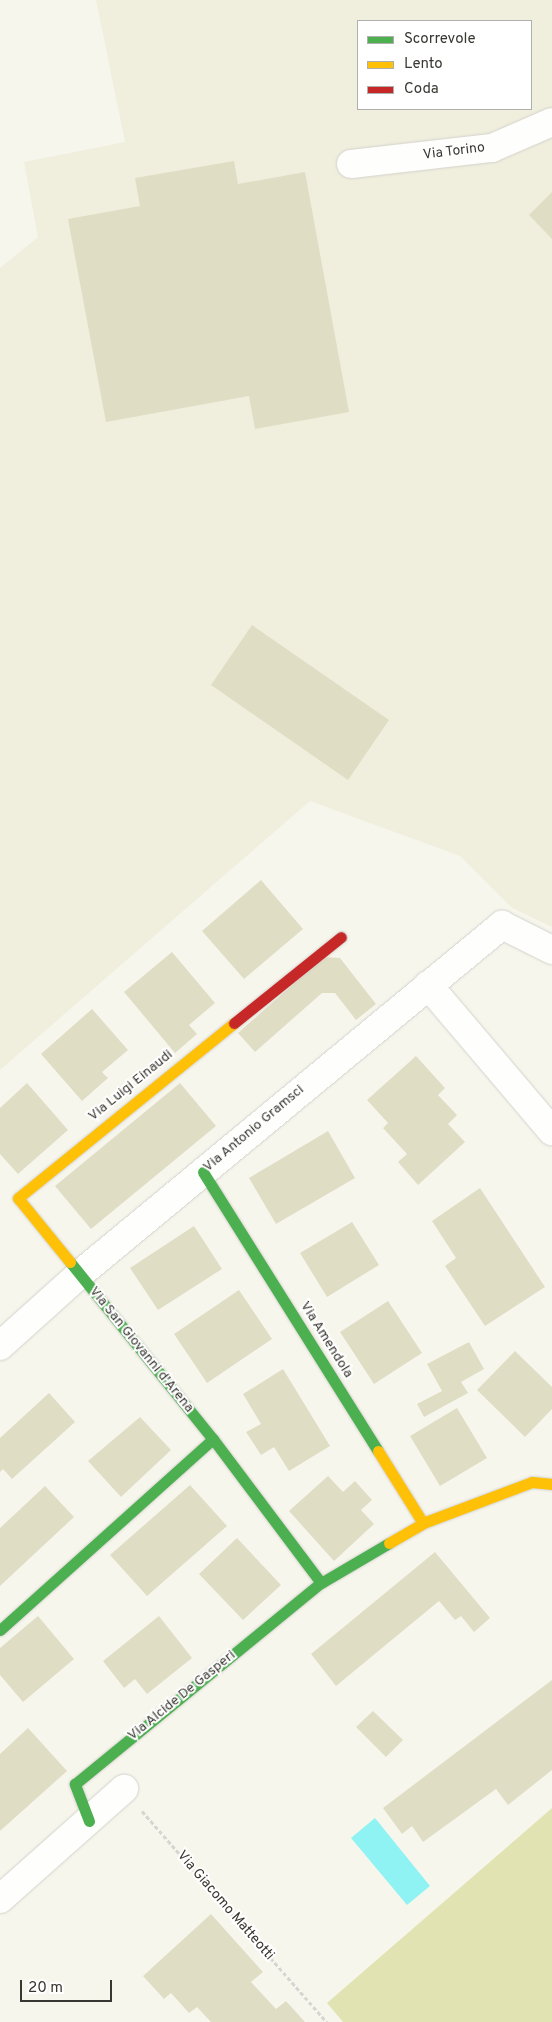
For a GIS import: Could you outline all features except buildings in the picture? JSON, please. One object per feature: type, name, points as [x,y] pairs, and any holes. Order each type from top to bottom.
[{"type":"street","name":"Via Torino","points":[[351,164],[492,148],[552,122]]},
{"type":"street","name":"Via Antonio Gramsci","points":[[80,1274],[502,925],[552,950]]},
{"type":"street","name":"Via Luigi Einaudi","points":[[80,1274],[18,1198],[341,937]]},
{"type":"street","points":[[428,985],[552,1131]]},
{"type":"street","name":"Via Amendola","points":[[203,1172],[423,1523]]},
{"type":"street","name":"Via San Giovanni d'Arena","points":[[0,1346],[80,1274],[213,1439],[321,1583]]},
{"type":"street","points":[[0,1630],[213,1439]]},
{"type":"street","points":[[321,1583],[423,1523],[532,1482],[552,1484]]},
{"type":"street","name":"Via Alcide De Gasperi","points":[[89,1821],[75,1784],[321,1583]]},
{"type":"street","points":[[0,1899],[124,1789]]},
{"type":"path","name":"Via Giacomo Matteotti","points":[[124,1789],[327,2022]]},
{"type":"shaded area","points":[[96,0],[552,0],[552,927],[512,908],[460,856],[310,801],[0,1070],[0,268],[38,237],[24,162],[125,142]]},
{"type":"green space","points":[[552,1808],[552,2022],[343,2022],[327,2003]]},
{"type":"water","points":[[375,1818],[430,1886],[407,1905],[351,1838]]},
{"type":"traffic: fast","points":[[203,1172],[378,1451]]},
{"type":"traffic: fast","points":[[70,1262],[213,1439],[321,1583]]},
{"type":"traffic: fast","points":[[0,1630],[213,1439]]},
{"type":"traffic: fast","points":[[89,1821],[75,1784],[321,1583],[389,1543]]},
{"type":"traffic: slow","points":[[70,1262],[18,1198],[234,1023]]},
{"type":"traffic: slow","points":[[378,1451],[423,1523]]},
{"type":"traffic: slow","points":[[389,1543],[423,1523],[532,1482],[552,1484]]},
{"type":"traffic: jam","points":[[234,1023],[341,937]]}]
